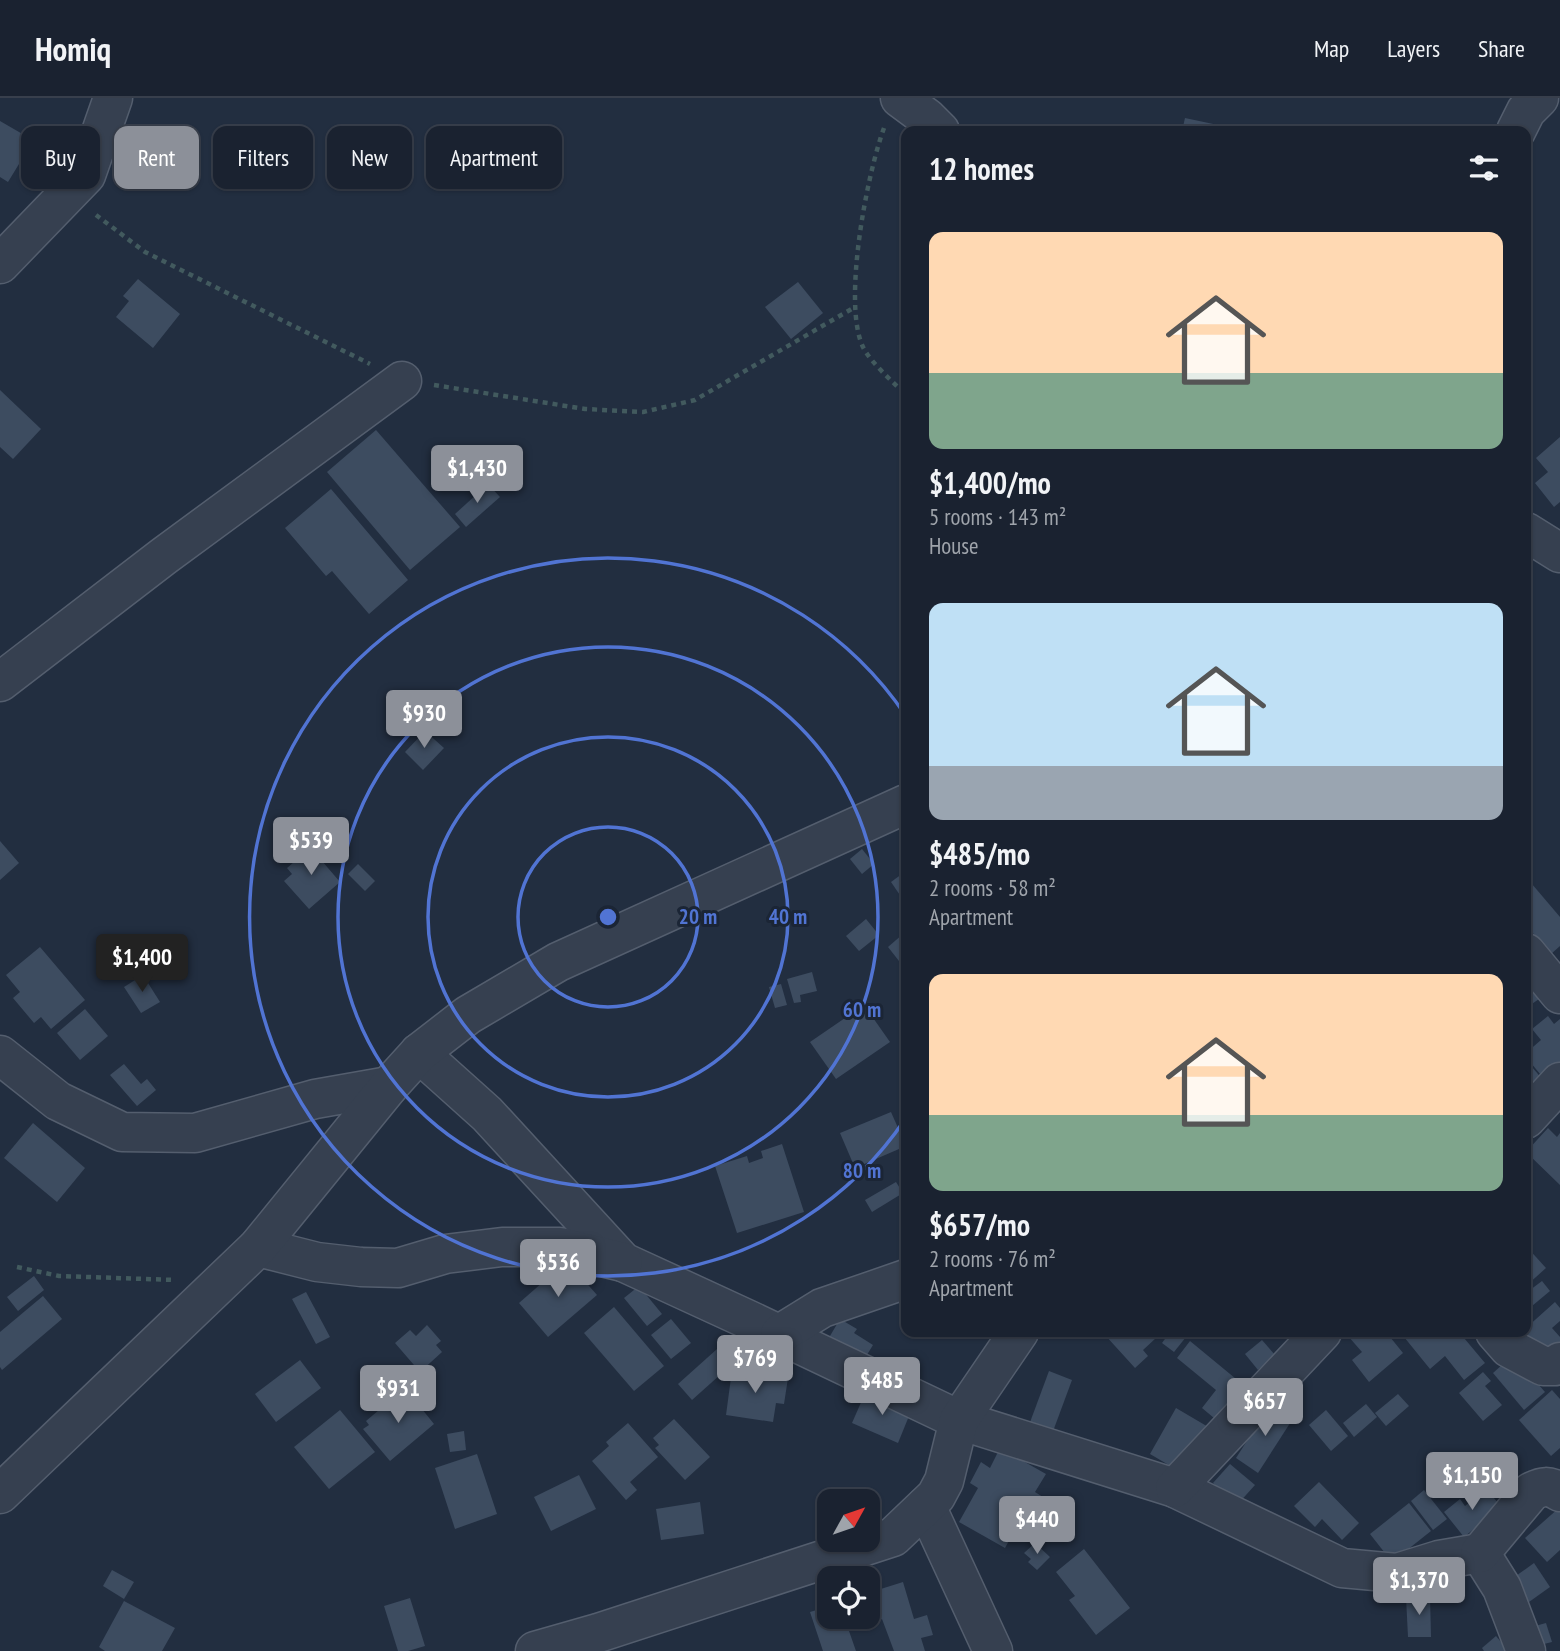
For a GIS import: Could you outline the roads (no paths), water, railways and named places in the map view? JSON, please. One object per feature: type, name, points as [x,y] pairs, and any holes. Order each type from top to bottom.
[{"type":"street","points":[[0,264],[86,175],[113,98]]},
{"type":"street","points":[[1518,126],[1526,111],[1539,98]]},
{"type":"street","points":[[894,109],[927,118],[935,126]]},
{"type":"street","points":[[0,682],[164,556],[401,381]]},
{"type":"street","points":[[1531,535],[1560,553]]},
{"type":"street","points":[[0,1494],[258,1247],[389,1086],[419,1053],[468,1015],[558,962],[901,806]]},
{"type":"street","points":[[1531,959],[1560,994]]},
{"type":"street","points":[[419,1053],[487,1114],[623,1262]]},
{"type":"street","points":[[0,1055],[58,1101],[122,1132],[195,1133],[315,1099],[389,1086]]},
{"type":"street","points":[[1531,1114],[1560,1082]]},
{"type":"street","points":[[258,1247],[317,1262],[361,1267],[398,1268],[444,1254],[502,1247],[561,1247],[623,1262],[959,1420],[1175,1488],[1342,1568],[1397,1573],[1439,1560],[1480,1553],[1531,1492],[1541,1487],[1552,1487],[1560,1492]]},
{"type":"street","points":[[779,1334],[822,1308],[901,1281]]},
{"type":"street","points":[[534,1651],[603,1642],[893,1537],[936,1496],[944,1481],[959,1420],[1016,1337]]},
{"type":"street","points":[[1175,1488],[1317,1337]]},
{"type":"street","points":[[1499,1337],[1508,1348],[1543,1366],[1555,1366],[1560,1362]]},
{"type":"street","points":[[926,1506],[993,1651]]},
{"type":"street","points":[[1480,1553],[1502,1588],[1525,1651]]}]
